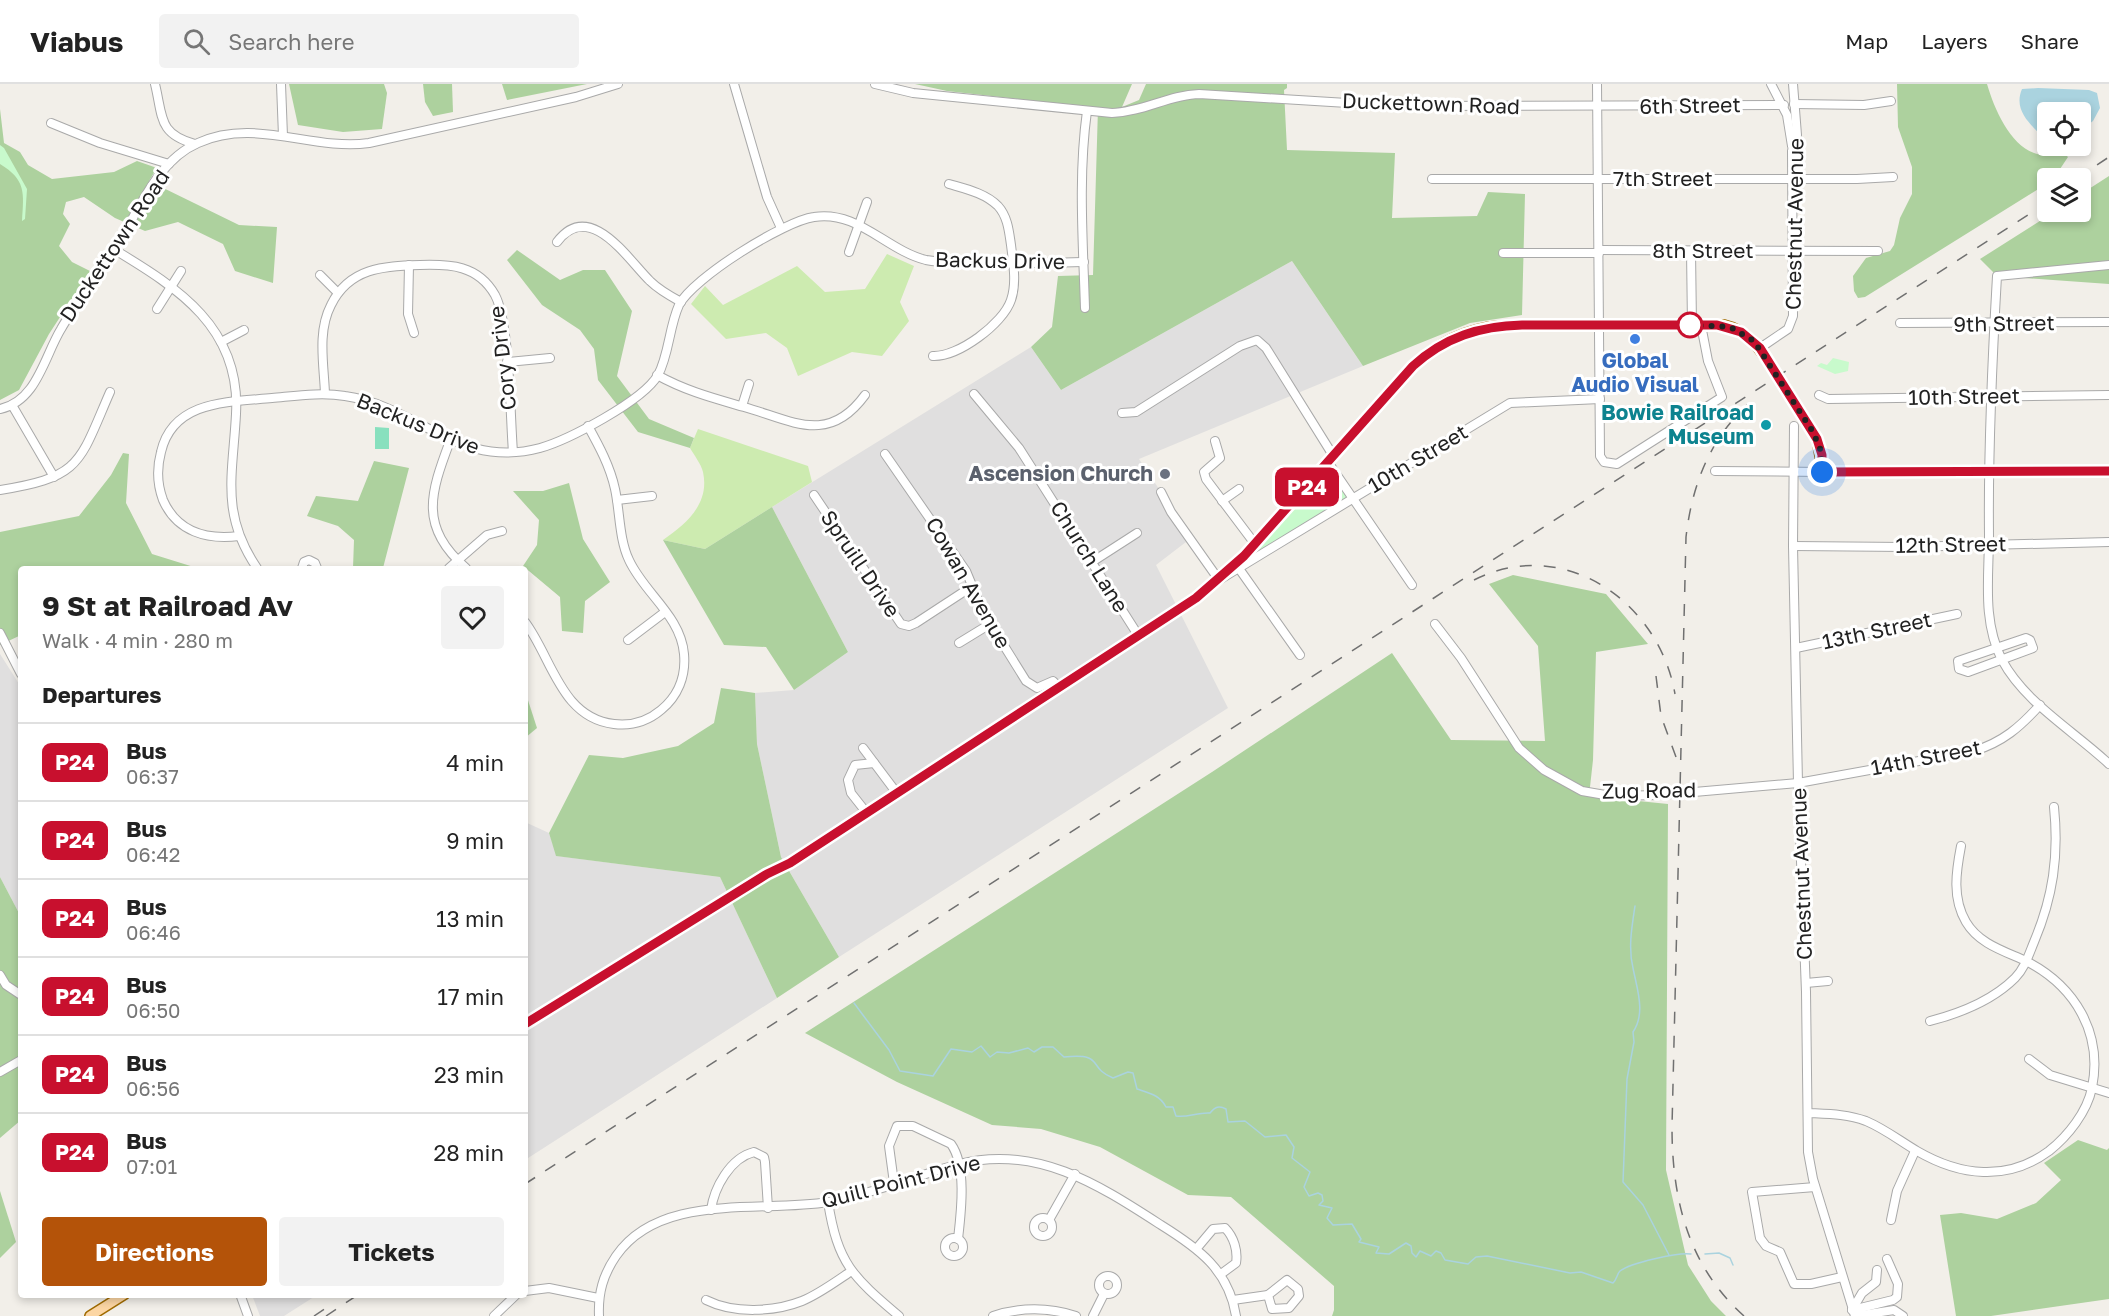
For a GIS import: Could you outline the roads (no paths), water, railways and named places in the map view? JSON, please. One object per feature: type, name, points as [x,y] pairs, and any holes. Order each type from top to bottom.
[{"type":"main road","points":[[528,1022],[767,874],[790,863],[1219,580],[1255,544],[1413,366],[1447,341],[1477,329],[1499,326],[1696,325],[1735,329],[1760,348],[1817,439],[1822,455],[1822,472],[2109,471]]},
{"type":"main road","points":[[90,1316],[119,1298]]},
{"type":"street","points":[[155,84],[167,131],[195,144]]},
{"type":"street","points":[[281,84],[283,136]]},
{"type":"street","name":"Duckettown Road","points":[[0,409],[12,405],[28,393],[62,327],[115,250],[156,181],[169,164],[195,144],[236,132],[348,145],[369,143],[576,97],[618,84]]},
{"type":"street","points":[[734,84],[766,197],[781,228]]},
{"type":"street","name":"Duckettown Road","points":[[874,84],[913,93],[1087,111],[1126,112],[1176,96],[1199,94],[1396,106],[1597,107]]},
{"type":"street","points":[[1597,84],[1601,460],[1617,464],[1722,397],[1696,325],[1691,251]]},
{"type":"street","points":[[1771,84],[1784,105],[1790,126],[1792,151]]},
{"type":"street","name":"Chestnut Avenue","points":[[1760,348],[1785,331],[1792,323],[1792,151],[1797,135],[1793,84]]},
{"type":"street","points":[[1794,104],[1864,105],[1891,101]]},
{"type":"street","name":"6th Street","points":[[1597,107],[1784,105]]},
{"type":"street","points":[[1085,308],[1082,163],[1087,111]]},
{"type":"street","points":[[51,123],[100,143],[169,164]]},
{"type":"street","name":"7th Street","points":[[1432,179],[1792,180],[1893,177]]},
{"type":"street","points":[[933,356],[944,356],[984,333],[1003,314],[1013,294],[1013,264],[1008,229],[999,207],[985,196],[949,184]]},
{"type":"street","points":[[849,252],[867,202]]},
{"type":"street","name":"Backus Drive","points":[[238,536],[204,536],[182,525],[167,508],[160,492],[158,473],[164,442],[178,421],[196,409],[237,401],[325,394],[355,398],[384,407],[450,441],[475,450],[513,452],[550,445],[634,399],[657,375],[681,302],[706,276],[781,228],[818,216],[837,217],[858,224],[893,246],[924,260],[1013,264],[1084,262]]},
{"type":"street","points":[[557,242],[572,229],[582,228],[603,234],[625,250],[649,280],[681,302]]},
{"type":"street","points":[[115,250],[172,285],[206,319],[221,342],[237,401],[230,484],[232,512],[238,536],[256,566]]},
{"type":"street","name":"8th Street","points":[[1503,253],[1878,251]]},
{"type":"street","points":[[409,265],[408,314],[414,333]]},
{"type":"street","name":"Cory Drive","points":[[325,394],[322,330],[328,311],[338,293],[350,279],[367,270],[409,265],[459,266],[482,278],[500,305],[507,362],[513,452]]},
{"type":"street","points":[[2109,265],[1997,276],[1988,471],[1989,623],[1997,647],[2021,687],[2109,764]]},
{"type":"street","points":[[157,309],[181,271]]},
{"type":"street","points":[[320,274],[338,293]]},
{"type":"street","name":"9th Street","points":[[1900,323],[2109,322]]},
{"type":"street","points":[[221,342],[244,330]]},
{"type":"street","points":[[1122,413],[1136,412],[1240,346],[1257,340],[1266,348],[1352,498],[1412,585]]},
{"type":"street","points":[[507,362],[550,358]]},
{"type":"street","points":[[657,375],[691,393],[742,406],[784,422],[812,426],[830,422],[850,412],[866,395]]},
{"type":"street","points":[[742,406],[749,384]]},
{"type":"street","points":[[0,490],[36,484],[68,470],[80,458],[110,392]]},
{"type":"street","name":"Church Lane","points":[[974,394],[1019,448],[1138,635]]},
{"type":"street","name":"10th Street","points":[[1819,395],[1828,399],[2109,395]]},
{"type":"street","name":"10th Street","points":[[1219,580],[1240,570],[1352,498],[1510,403],[1600,399]]},
{"type":"street","points":[[12,405],[54,477]]},
{"type":"street","points":[[528,627],[573,704],[598,721],[630,724],[645,720],[663,709],[676,693],[682,680],[685,667],[683,646],[677,629],[629,560],[608,466],[588,426]]},
{"type":"street","name":"Chestnut Avenue","points":[[1794,426],[1793,546],[1798,783],[1806,983],[1808,1152],[1815,1187],[1854,1314]]},
{"type":"street","points":[[450,441],[434,486],[432,509],[440,540],[464,566]]},
{"type":"street","points":[[1215,441],[1220,458],[1203,472],[1255,544]]},
{"type":"street","name":"Cowan Avenue","points":[[885,454],[966,571],[971,587],[990,624],[1030,685],[1039,687],[1051,681],[1059,687]]},
{"type":"street","points":[[1714,471],[1822,472]]},
{"type":"street","points":[[1222,501],[1239,489]]},
{"type":"street","points":[[1161,492],[1171,512],[1219,580]]},
{"type":"street","name":"Spruill Drive","points":[[814,495],[901,624],[909,626],[916,623],[971,587]]},
{"type":"street","points":[[617,500],[652,496]]},
{"type":"street","points":[[451,566],[487,535],[502,531]]},
{"type":"street","points":[[1092,562],[1137,532]]},
{"type":"street","name":"12th Street","points":[[1793,546],[2109,542]]},
{"type":"street","points":[[302,566],[309,560],[316,566]]},
{"type":"street","points":[[1240,570],[1300,655]]},
{"type":"street","points":[[628,640],[666,612]]},
{"type":"street","name":"13th Street","points":[[1796,648],[1957,614]]},
{"type":"street","points":[[959,643],[990,624]]},
{"type":"street","name":"Zug Road","points":[[1435,624],[1461,658],[1519,748],[1544,770],[1572,787],[1618,796],[1798,783]]},
{"type":"street","points":[[0,633],[18,668]]},
{"type":"street","points":[[2026,638],[2033,648],[1968,672],[1959,669],[1958,661],[1997,647],[2026,638]]},
{"type":"street","name":"14th Street","points":[[1798,783],[1991,746],[2012,734],[2040,705]]},
{"type":"street","points":[[862,748],[896,792]]},
{"type":"street","points":[[866,812],[851,793],[848,780],[855,765],[874,763]]},
{"type":"street","points":[[1930,1021],[1955,1015],[1988,999],[2009,984],[2026,962],[2045,916],[2053,887],[2057,850],[2054,807]]},
{"type":"street","points":[[1808,1113],[1840,1114],[1865,1121],[1943,1165],[1962,1171],[1987,1173],[2010,1170],[2042,1155],[2064,1137],[2080,1114],[2091,1090],[2093,1048],[2083,1014],[2064,987],[2026,962],[1986,942],[1966,922],[1956,893],[1961,846]]},
{"type":"street","points":[[0,975],[6,985],[18,993]]},
{"type":"street","points":[[1806,983],[1828,981]]},
{"type":"street","points":[[2030,1059],[2050,1075],[2091,1090],[2109,1093]]},
{"type":"street","points":[[0,1072],[18,1062]]},
{"type":"street","points":[[894,1183],[889,1146],[894,1130],[901,1124],[913,1126],[946,1140],[954,1148],[958,1164],[962,1199],[958,1239]]},
{"type":"street","points":[[1891,1220],[1896,1191],[1915,1150]]},
{"type":"street","points":[[711,1210],[714,1190],[722,1178],[747,1154],[754,1152],[761,1155],[765,1162],[768,1208]]},
{"type":"street","name":"Quill Point Drive","points":[[599,1316],[598,1298],[611,1264],[622,1249],[639,1232],[676,1214],[828,1202],[958,1164],[983,1160],[1023,1160],[1048,1164],[1099,1186],[1197,1248],[1221,1274],[1233,1300],[1236,1316]]},
{"type":"street","points":[[1049,1220],[1075,1174]]},
{"type":"street","points":[[1815,1187],[1752,1192],[1760,1238],[1766,1246],[1780,1252],[1794,1284],[1811,1284],[1842,1277]]},
{"type":"street","points":[[828,1202],[834,1235],[850,1272],[899,1316]]},
{"type":"street","points":[[1197,1248],[1213,1229],[1225,1228],[1237,1258],[1236,1263],[1221,1274]]},
{"type":"street","points":[[1854,1314],[1897,1297],[1898,1284],[1887,1259]]},
{"type":"street","points":[[1854,1314],[1863,1293],[1876,1282],[1877,1270]]},
{"type":"street","points":[[706,1300],[719,1306],[750,1309],[790,1305],[809,1298],[850,1272]]},
{"type":"street","points":[[528,1292],[549,1288],[598,1298]]},
{"type":"street","points":[[1093,1316],[1104,1294]]},
{"type":"street","points":[[1233,1300],[1268,1295]]},
{"type":"street","points":[[241,1298],[248,1316]]},
{"type":"street","points":[[494,1316],[513,1298]]},
{"type":"street","points":[[993,1316],[1035,1309],[1056,1310],[1076,1316]]},
{"type":"street","points":[[1854,1314],[1869,1315],[1894,1310],[1903,1316]]},
{"type":"water","points":[[2022,89],[2089,90],[2097,93],[2100,108],[2091,122],[2091,102],[2037,102],[2037,131],[2021,110]]},
{"type":"waterway","points":[[1635,906],[1631,953],[1640,1009],[1633,1032],[1634,1042],[1627,1079],[1623,1182],[1643,1205],[1669,1255]]},
{"type":"waterway","points":[[854,1003],[889,1050],[900,1071],[933,1076],[951,1049],[972,1052],[981,1046],[990,1057],[997,1052],[1009,1053],[1028,1048],[1034,1052],[1042,1047],[1053,1047],[1064,1057],[1077,1056],[1091,1059],[1100,1070],[1113,1078],[1128,1072],[1133,1073],[1137,1089],[1157,1097],[1166,1107],[1173,1107],[1176,1116],[1210,1113],[1215,1108],[1221,1107],[1226,1109],[1228,1122],[1245,1121],[1265,1137],[1286,1135],[1294,1147],[1292,1158],[1310,1172],[1304,1187],[1309,1196],[1318,1193],[1322,1195],[1323,1201],[1319,1205],[1332,1208],[1327,1218],[1333,1225],[1352,1224],[1361,1239],[1359,1242],[1379,1247],[1376,1253],[1389,1254],[1406,1243],[1411,1246],[1412,1253],[1416,1257],[1420,1251],[1431,1256],[1436,1251],[1441,1253],[1445,1260],[1468,1264],[1476,1257],[1487,1256],[1570,1273],[1581,1272],[1613,1283],[1620,1271],[1625,1268],[1666,1256],[1691,1254]]},
{"type":"waterway","points":[[1705,1254],[1719,1253],[1730,1258],[1733,1265]]},
{"type":"railway","points":[[2091,169],[2109,157]]},
{"type":"railway","points":[[528,1182],[2037,209]]},
{"type":"railway","points":[[1744,1316],[1709,1276],[1687,1230],[1675,1180],[1672,1127],[1686,537],[1693,498],[1706,462],[1726,429],[1753,400]]},
{"type":"railway","points":[[1474,580],[1508,568],[1541,566],[1572,572],[1602,585],[1628,605],[1649,631],[1665,661],[1675,694]]},
{"type":"railway","points":[[1656,676],[1661,716],[1676,757]]},
{"type":"railway","points":[[326,1316],[353,1298]]},
{"type":"railway","points":[[314,1316],[332,1304]]},
{"type":"place","name":"Global Audio Visual","points":[[1635,339]]},
{"type":"place","name":"Bowie Railroad Museum","points":[[1766,425]]},
{"type":"place","name":"Ascension Church","points":[[1165,474]]}]
